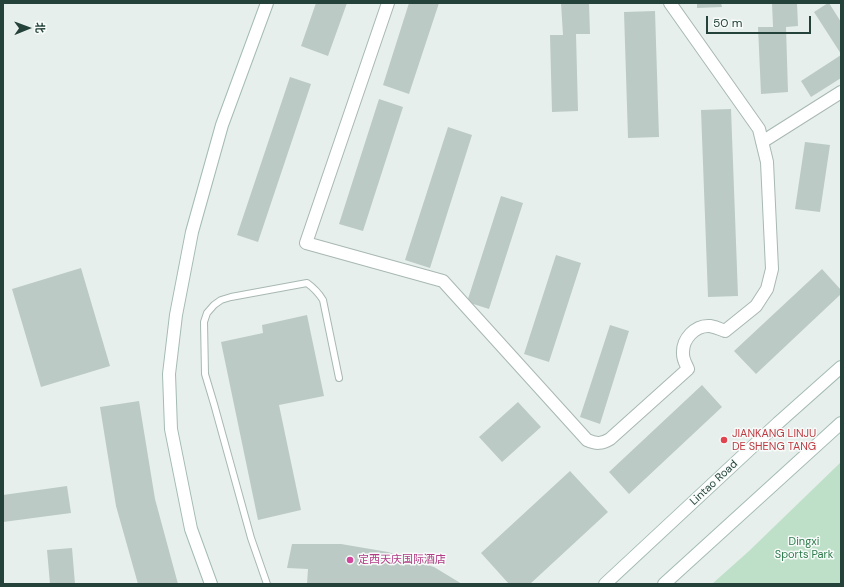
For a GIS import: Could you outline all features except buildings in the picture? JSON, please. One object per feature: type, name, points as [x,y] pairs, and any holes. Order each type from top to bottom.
[{"type":"street","points":[[211,584],[191,529],[171,429],[169,374],[176,315],[192,232],[222,125],[267,3]]},
{"type":"street","points":[[388,3],[306,243],[443,281],[587,440],[599,443],[610,439],[688,369],[684,362],[684,345],[693,331],[701,327],[709,326],[718,328],[725,332],[756,306],[767,289],[772,269],[767,162],[759,129],[670,3]]},
{"type":"street","points":[[762,142],[841,92]]},
{"type":"street","name":"Lintao Road","points":[[606,584],[773,428],[841,367]]},
{"type":"street","points":[[664,584],[841,423]]},
{"type":"lane","points":[[267,584],[251,538],[205,374],[204,322],[208,313],[214,305],[221,300],[307,283],[319,293],[323,300],[339,378]]},
{"type":"green space","name":"Dingxi Sports Park","points":[[841,462],[841,584],[712,584],[749,551]]},
{"type":"place","name":"JIANKANG LINJU DE SHENG TANG","points":[[724,440]]},
{"type":"place","name":"定西天庆国际酒店","points":[[350,560]]}]
